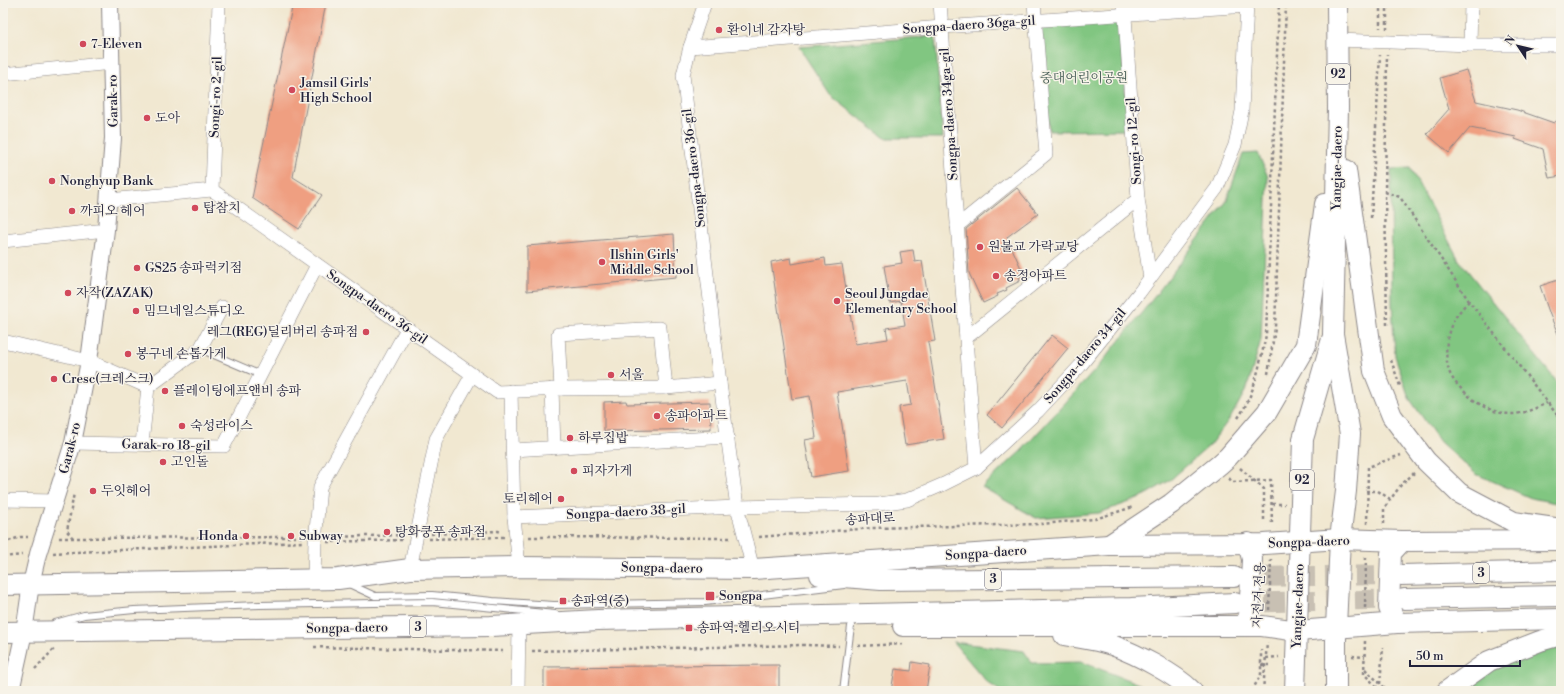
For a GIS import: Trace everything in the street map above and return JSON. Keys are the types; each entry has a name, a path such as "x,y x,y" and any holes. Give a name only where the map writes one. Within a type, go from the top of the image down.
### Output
{"main road":[{"name":"Yangjae-daero","path":"1336,691 1336,627 1340,539 1346,491 1350,434 1333,334 1338,108 1337,3"},
{"path":"1338,108 1374,371 1392,416 1426,461 1459,493 1514,522 1561,530"},
{"path":"1109,545 1171,504 1228,457 1266,412 1306,345 1338,108"},
{"name":"Yangjae-daero","path":"1295,691 1303,439 1333,334"},
{"name":"Songpa-daero","path":"3,585 338,579 410,569 519,567 753,569 1109,545 1272,543 1340,539 1402,541 1561,540"},
{"path":"1397,623 1389,608 1391,553 1402,541"},
{"path":"1244,626 1249,616 1252,566 1248,543"},
{"name":"3","path":"753,569 881,580 1234,577"},
{"name":"3","path":"1401,575 1561,571"},
{"name":"3","path":"1404,599 1561,596"},
{"name":"3","path":"811,615 1131,608 1235,603"},
{"path":"811,615 851,626 1244,626 1268,627 1298,632 1336,627 1397,623 1561,619"},
{"name":"Songpa-daero","path":"3,632 491,626 598,620 811,615"},
{"path":"1025,627 1112,645 1150,662 1186,685 1192,691"},
{"path":"1447,691 1489,661 1540,641 1561,635"}],"street":[{"name":"Garak-ro","path":"11,691 24,632 31,584 38,554 56,502 73,443 89,361 106,230 114,138 110,3"},
{"name":"Songi-ro 2-gil","path":"212,190 219,3"},
{"name":"Songpa-daero 36-gil","path":"705,3 690,47 683,75 720,383 737,507 753,569"},
{"name":"Songpa-daero 34ga-gil","path":"940,3 976,468"},
{"path":"957,226 1046,154 1034,3"},
{"path":"1470,45 1471,3"},
{"name":"Songpa-daero 36ga-gil","path":"690,47 1035,20 1124,9 1247,4"},
{"name":"Songpa-daero 34-gil","path":"737,507 879,504 907,500 976,468 1038,411 1080,366 1150,278 1217,188 1235,145 1242,111 1247,4"},
{"name":"Songi-ro 12-gil","path":"1124,9 1138,199 1150,278"},
{"path":"1338,40 1384,43 1470,45 1561,45"},
{"path":"3,74 112,63"},
{"path":"109,200 212,190"},
{"name":"Songpa-daero 36-gil","path":"212,190 497,392 556,389 666,388 720,383"},
{"path":"966,338 1138,199"},
{"path":"3,241 106,230"},
{"name":"Garak-ro 18-gil","path":"73,443 224,446 318,265"},
{"path":"142,444 148,387 200,349 222,307"},
{"path":"554,448 558,334 660,328 666,388"},
{"path":"314,579 315,540 320,487 407,329"},
{"path":"3,341 89,361 148,387"},
{"path":"410,569 436,439 472,375"},
{"path":"510,391 514,517 519,567"},
{"path":"513,450 728,437"},
{"path":"3,500 56,502"},
{"name":"Songpa-daero 38-gil","path":"514,517 737,507"},
{"path":"518,691 519,624"}],"lane":[{"path":"200,349 261,375"},
{"path":"338,579 375,596 432,595 554,605 705,602 881,580"},
{"path":"24,632 84,615 134,610 260,605 432,602 553,613 598,620"},
{"path":"843,691 851,626"}],"path":[{"path":"1237,418 1246,407 1258,370 1266,335 1278,3"},
{"path":"1266,379 1269,371 1276,328 1286,3"},
{"path":"1380,3 1384,43 1387,326"},
{"path":"1371,226 1386,3"},
{"path":"1385,192 1400,197 1469,301 1561,420"},
{"path":"1469,301 1454,318 1448,337 1446,354 1449,372 1459,387 1476,403 1495,411 1512,414 1530,410 1547,403"},
{"path":"1390,353 1401,389"},
{"path":"1381,691 1364,674 1368,467 1406,453 1415,446"},
{"path":"1232,482 1255,481 1271,480 1271,489 1264,489 1255,481 1238,466"},
{"path":"1384,525 1384,508 1401,485 1414,472"},
{"path":"1264,489 1264,523"},
{"name":"자전거 전용","path":"1263,691 1272,543 1271,489"},
{"path":"1367,491 1378,491 1390,499"},
{"name":"송파대로","path":"416,537 744,538 872,528 1041,524 1095,519 1135,506"},
{"path":"3,557 315,540 416,537 498,530 516,537"},
{"path":"3,543 20,537 315,540"},
{"path":"308,647 519,651 642,647 804,645 849,646 908,644"},
{"path":"1380,684 1383,647"},
{"path":"1252,691 1261,674 1261,650"},
{"path":"1336,654 1365,657"},
{"path":"1266,658 1297,656"},
{"path":"1261,665 1273,665"},
{"path":"1365,668 1388,691"}],"green space":[{"name":"중대어린이공원","path":"1120,19 1128,130 1049,131 1040,25"},
{"path":"935,36 943,138 885,138 830,95 799,47"},
{"path":"1258,153 1268,177 1261,340 1247,388 1231,417 1209,446 1169,481 1138,499 1099,513 1036,518 982,487 1021,451 1098,367 1155,296 1226,202 1243,154"},
{"path":"1410,168 1459,260 1561,387 1561,504 1531,498 1476,474 1440,442 1409,398 1395,356 1392,304 1391,169"},
{"path":"953,642 1024,651 1032,663 1082,662 1149,688 1153,691 1000,691 986,681"},
{"path":"1561,644 1561,691 1460,691 1490,668"}],"building":[{"name":"Jamsil Girls' High School","path":"293,3 326,3 293,177 322,195 299,229 252,198"},
{"path":"1466,70 1476,101 1517,110 1554,123 1561,117 1561,176 1549,178 1543,149 1515,139 1516,137 1470,128 1449,153 1427,134 1449,109 1440,78"},
{"path":"1017,188 1038,214 1007,237 1024,275 1019,277 1020,281 1006,288 1007,290 997,294 998,296 983,303 969,273 966,229"},
{"name":"Ilshin Girls' Middle School","path":"674,234 676,277 527,291 527,246"},
{"path":"913,250 915,262 922,261 935,341 928,342 944,439 905,445 899,407 911,405 907,381 837,392 849,471 811,477 805,440 816,438 810,396 792,399 771,262 791,258 792,264 825,258 826,266 842,264 855,344 888,339 886,328 905,325 901,301 890,303 884,266 902,263 900,252"},
{"path":"1561,279 1561,341 1540,286"},
{"path":"1052,335 1068,348 1002,428 987,415"},
{"name":"송파아파트","path":"626,401 627,404 710,402 711,429 604,431 604,402"},
{"path":"912,662 930,665 926,691 891,691 895,669 911,671"},
{"path":"779,665 779,691 544,691 544,667"}],"tunnel":[{"path":"1235,577 1401,575"},
{"path":"1235,603 1404,599"}],"place":[{"name":"환이네 감자탕","path":"719,30"},
{"name":"7-Eleven","path":"83,44"},
{"name":"Jamsil Girls' High School","path":"292,90"},
{"name":"도아","path":"147,118"},
{"name":"Nonghyup Bank","path":"52,181"},
{"name":"탑참치","path":"195,208"},
{"name":"까피오 헤어","path":"72,211"},
{"name":"원불교 가락교당","path":"980,247"},
{"name":"Ilshin Girls' Middle School","path":"602,262"},
{"name":"GS25 송파럭키점","path":"137,268"},
{"name":"송정아파트","path":"996,276"},
{"name":"자작(ZAZAK)","path":"68,293"},
{"name":"Seoul Jungdae Elementary School","path":"837,301"},
{"name":"밈므네일스튜디오","path":"136,311"},
{"name":"레그(REG)딜리버리 송파점","path":"366,332"},
{"name":"봉구네 손톱가게","path":"128,354"},
{"name":"서울","path":"611,375"},
{"name":"Cresc(크레스크)","path":"54,379"},
{"name":"플레이팅에프앤비 송파","path":"165,391"},
{"name":"송파아파트","path":"657,416"},
{"name":"숙성라이스","path":"182,426"},
{"name":"하루집밥","path":"570,438"},
{"name":"고인돌","path":"163,462"},
{"name":"피자가게","path":"574,471"},
{"name":"두잇헤어","path":"93,491"},
{"name":"토리헤어","path":"561,499"},
{"name":"탕화쿵푸 송파점","path":"387,532"},
{"name":"Honda","path":"246,536"},
{"name":"Subway","path":"291,536"},
{"name":"Songpa","path":"710,596"},
{"name":"송파역(중)","path":"563,601"},
{"name":"송파역.헬리오시티","path":"689,628"}]}
